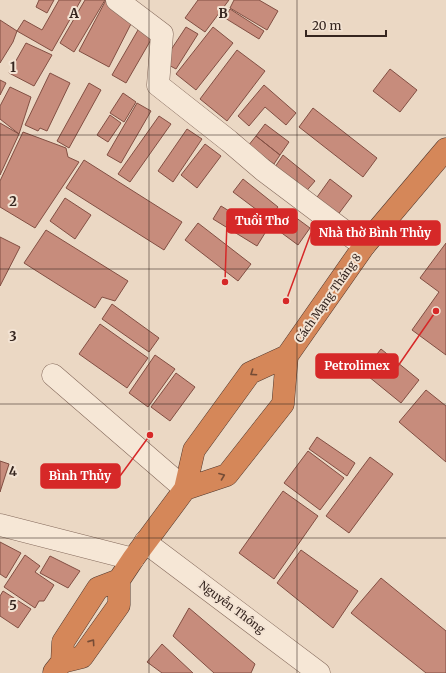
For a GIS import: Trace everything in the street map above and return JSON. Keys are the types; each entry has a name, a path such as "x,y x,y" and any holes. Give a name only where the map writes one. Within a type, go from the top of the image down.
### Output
{"highway":[{"name":"Cách Mạng Tháng 8","path":"287,356 364,246 446,149"},
{"path":"57,667 82,657 119,605 119,580 139,550 185,489 194,450 250,373 287,356 283,404 227,475 185,489"}],"street":[{"path":"117,0 162,34 158,85 263,170 364,246"},
{"path":"53,374 185,489"},
{"path":"0,525 139,550"},
{"name":"Nguyễn Thông","path":"139,550 319,673"}],"building":[{"path":"39,0 54,0 47,13 36,7"},
{"path":"59,0 81,0 52,51 17,31 24,20 42,30"},
{"path":"85,0 105,0 74,52 60,43"},
{"path":"106,0 135,16 109,67 79,51"},
{"path":"198,0 229,0 205,32 185,18"},
{"path":"234,0 259,0 278,11 267,30 230,8"},
{"path":"230,9 264,31 259,39 225,18"},
{"path":"0,20 17,31 13,42 0,63"},
{"path":"142,23 156,31 126,83 112,75"},
{"path":"186,27 198,34 176,69 163,62"},
{"path":"213,27 233,43 196,90 176,74"},
{"path":"26,43 52,55 34,86 9,73"},
{"path":"237,50 265,71 227,121 200,99"},
{"path":"390,69 417,90 400,112 373,91"},
{"path":"50,73 70,83 47,131 40,128 38,131 25,125"},
{"path":"0,80 6,83 0,95"},
{"path":"89,83 101,90 69,148 57,141"},
{"path":"264,85 296,113 286,125 265,107 249,126 238,116"},
{"path":"10,87 31,97 19,134 0,119 0,106"},
{"path":"123,93 136,102 124,122 110,113"},
{"path":"137,103 151,111 121,163 107,155"},
{"path":"313,108 377,158 363,177 299,127"},
{"path":"110,115 121,123 108,142 97,135"},
{"path":"159,116 171,124 130,182 118,174"},
{"path":"0,123 19,134 0,175"},
{"path":"265,124 289,142 280,155 256,136"},
{"path":"187,129 202,139 173,182 158,171"},
{"path":"23,132 66,148 68,157 79,162 35,228 0,207 0,181"},
{"path":"256,136 280,155 274,164 248,146"},
{"path":"205,144 221,156 197,188 181,175"},
{"path":"283,155 315,181 303,195 273,170"},
{"path":"84,160 182,222 164,250 66,188"},
{"path":"243,179 278,207 269,219 233,192"},
{"path":"330,179 352,196 337,216 315,200"},
{"path":"65,198 91,215 75,239 50,221"},
{"path":"221,206 265,233 257,246 213,219"},
{"path":"291,214 310,228 298,245 279,231"},
{"path":"198,223 251,264 238,281 185,240"},
{"path":"46,230 128,281 115,301 102,297 95,308 24,263"},
{"path":"0,237 20,247 0,286"},
{"path":"446,243 446,355 412,330 439,292 420,278"},
{"path":"112,304 159,338 149,352 102,319"},
{"path":"100,324 148,358 127,388 79,354"},
{"path":"381,349 419,380 401,403 363,372"},
{"path":"155,355 175,369 148,407 129,393"},
{"path":"176,373 195,387 170,421 151,407"},
{"path":"426,390 446,406 446,462 399,422"},
{"path":"317,437 355,463 347,476 309,449"},
{"path":"308,451 344,478 320,510 284,483"},
{"path":"370,457 393,474 349,533 326,516"},
{"path":"0,461 9,464 0,492"},
{"path":"283,491 318,516 274,579 239,553"},
{"path":"0,542 21,553 6,578 0,574"},
{"path":"301,550 358,591 333,628 277,583"},
{"path":"25,555 40,566 35,572 54,585 44,601 39,601 35,608 4,587"},
{"path":"50,556 80,571 68,588 40,573"},
{"path":"381,578 446,631 446,673 426,673 351,613"},
{"path":"3,591 31,609 18,628 0,616 0,596"},
{"path":"189,608 255,664 251,673 214,673 173,636"},
{"path":"162,644 193,673 162,673 147,662"}],"place":[{"name":"Tuổi Thơ","path":"225,282"},
{"name":"Nhà thờ Bình Thủy","path":"286,301"},
{"name":"Petrolimex","path":"436,311"},
{"name":"Bình Thủy","path":"150,435"}]}
